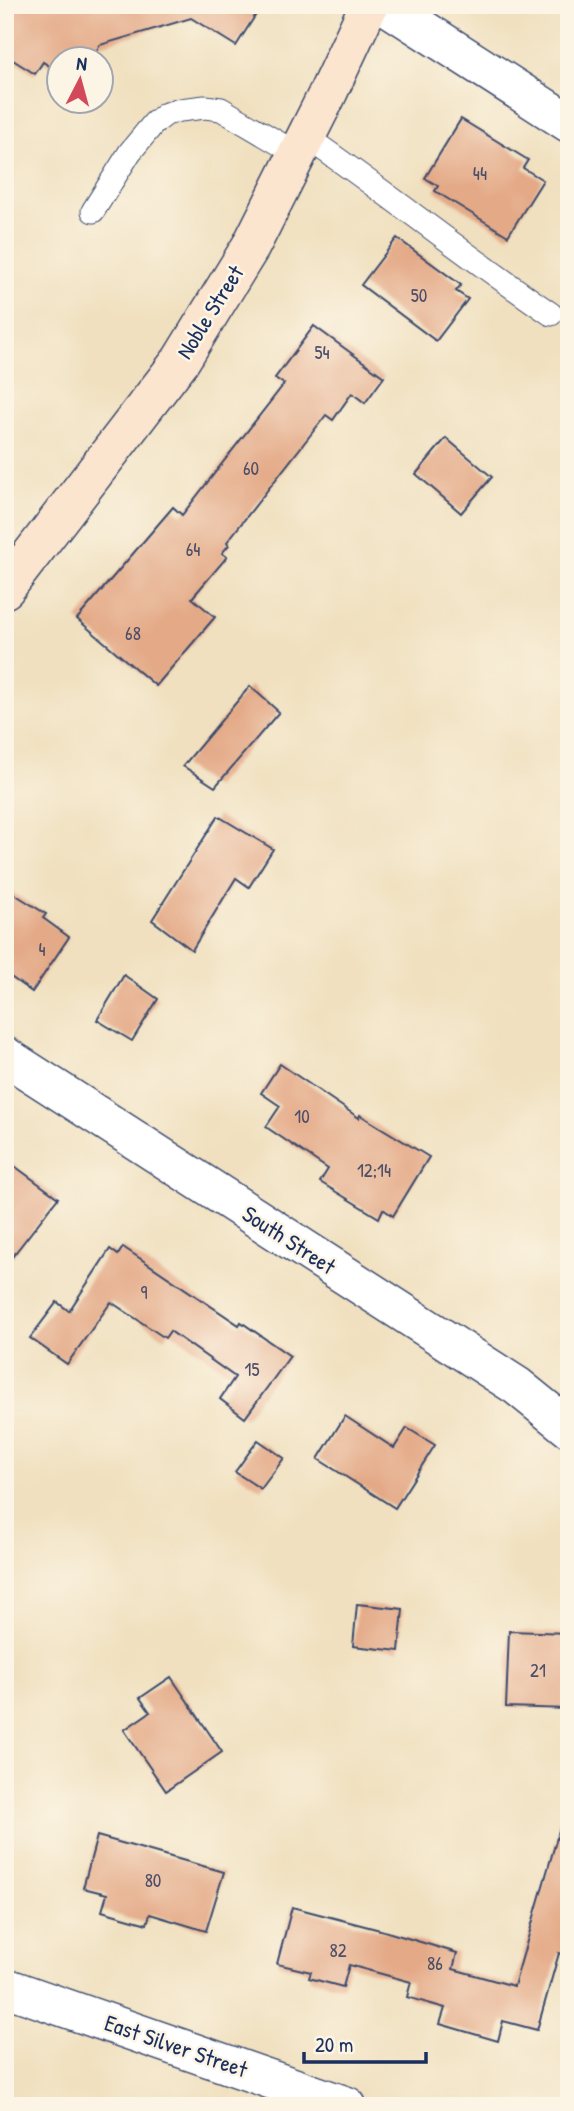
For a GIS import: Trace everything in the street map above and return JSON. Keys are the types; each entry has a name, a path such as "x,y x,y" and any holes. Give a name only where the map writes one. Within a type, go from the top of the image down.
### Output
{"main road":[{"name":"Noble Street","path":"5,589 181,360 251,246 369,5"}],"street":[{"path":"385,5 569,123"},
{"name":"South Street","path":"5,1056 517,1386 569,1428"},
{"name":"East Silver Street","path":"5,1987 347,2106"}],"lane":[{"path":"93,211 130,152 153,122 166,114 205,107 221,109 357,172 482,267 551,314"}],"building":[{"path":"5,5 262,5 236,46 191,18 99,46 46,46 46,64 43,62 35,74 5,55"},
{"path":"461,119 528,160 523,168 543,180 508,236 435,191 438,186 425,178"},
{"path":"397,238 461,285 456,291 468,299 436,341 361,285"},
{"path":"314,326 384,377 365,403 352,393 333,420 326,415 227,542 229,545 222,553 227,557 192,598 215,617 156,686 77,619 173,507 182,515 284,384 275,378"},
{"path":"446,438 492,477 461,513 416,474"},
{"path":"250,686 279,712 215,787 183,766"},
{"path":"218,816 273,849 249,887 236,878 192,950 152,920"},
{"path":"5,888 46,914 43,918 69,937 32,992 5,973"},
{"path":"124,975 158,999 132,1041 97,1020"},
{"path":"280,1064 359,1118 360,1115 429,1157 393,1216 383,1209 379,1218 320,1182 328,1169 266,1127 280,1106 261,1093"},
{"path":"5,1159 58,1198 5,1266"},
{"path":"123,1247 290,1356 245,1418 220,1399 235,1377 170,1331 165,1338 111,1302 67,1364 30,1338 57,1302 69,1311 110,1249 118,1255"},
{"path":"345,1416 394,1448 407,1428 435,1445 395,1508 318,1459"},
{"path":"258,1440 284,1458 261,1489 235,1472"},
{"path":"357,1604 403,1609 399,1651 353,1646"},
{"path":"509,1631 569,1633 569,1709 506,1707"},
{"path":"171,1677 222,1752 166,1791 124,1730 150,1712 140,1698"},
{"path":"560,1827 569,1828 569,1956 559,1953 537,2030 503,2021 498,2041 440,2024 445,2008 407,1997 411,1982 349,1965 343,1987 309,1978 311,1972 277,1964 292,1907 457,1953 453,1969 514,1986"},
{"path":"97,1836 224,1872 206,1931 150,1914 147,1924 102,1911 107,1894 83,1888"}]}
